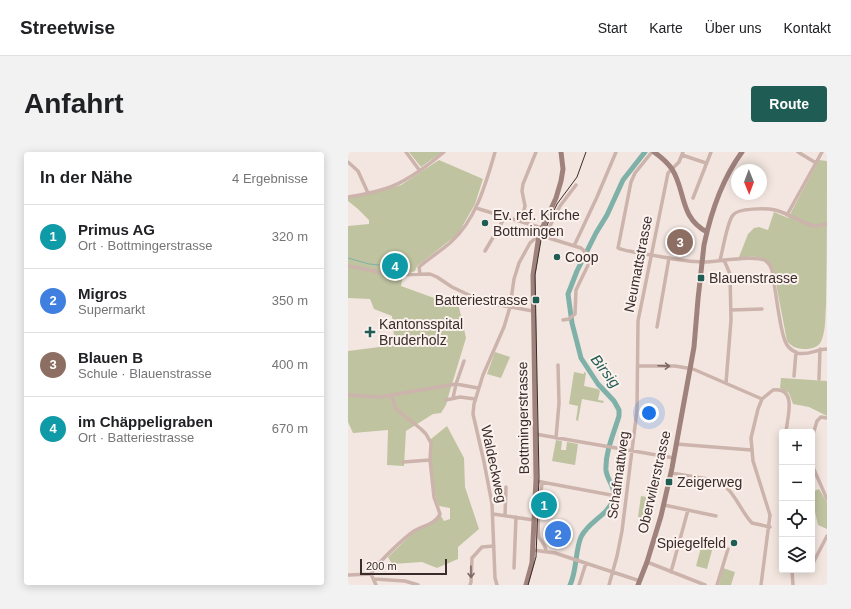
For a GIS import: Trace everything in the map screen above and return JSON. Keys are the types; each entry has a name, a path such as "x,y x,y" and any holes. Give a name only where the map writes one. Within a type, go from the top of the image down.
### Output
{"main road":[{"name":"Bottmingerstrasse","path":"526,585 532,566 534,520 539,481 536,434 533,275 539,235 556,198 561,181 563,169 561,152"},
{"path":"653,152 665,160 673,170 690,218 707,232"},
{"name":"Oberwilerstrasse","path":"639,583 647,562 664,505 674,458 693,359 702,262 707,232 721,188 730,170 742,152"}],"street":[{"path":"406,152 420,171"},
{"path":"348,196 368,193 400,183 420,171 444,152"},
{"path":"420,274 419,267 452,242 464,228 476,208 495,152"},
{"path":"520,221 525,206 522,191 523,184 536,152"},
{"path":"574,246 595,202 616,152"},
{"path":"653,152 635,173 631,182 618,245 620,249 669,258 702,262 759,258 768,262 772,272 785,342 796,352 808,353 820,348 827,349"},
{"path":"693,198 711,152"},
{"path":"798,152 816,163"},
{"path":"787,215 822,152"},
{"path":"683,154 706,163"},
{"name":"Neumattstrasse","path":"638,366 638,322 668,173 680,162 683,154"},
{"path":"348,162 358,171 368,193"},
{"path":"548,238 549,228 560,206 576,185"},
{"path":"476,208 542,228"},
{"path":"726,383 731,325 730,274 722,260 729,222 732,216 736,212 772,209 816,226 827,224"},
{"path":"485,251 505,217"},
{"path":"539,235 574,246 589,254 590,261 576,290 575,314 569,319 563,320"},
{"name":"Waldeckweg","path":"497,585 495,578 493,514 484,462 473,414 478,388 504,326 510,307 519,263 530,243 539,235"},
{"path":"658,327 669,258"},
{"path":"348,266 395,274 430,274 471,296 494,304 533,311"},
{"path":"731,310 762,309"},
{"path":"819,379 820,348"},
{"path":"794,376 796,352"},
{"path":"453,398 464,361"},
{"path":"556,438 559,404 558,365"},
{"path":"638,366 675,366 691,369 762,399"},
{"name":"Schafmattweg","path":"609,584 622,531 638,403 638,366"},
{"path":"348,395 372,397 392,395 456,384 478,388"},
{"path":"761,585 770,527 770,516 753,461 751,450 752,432 762,399 776,389 783,391 790,401 786,429"},
{"path":"348,575 371,574 396,547 414,531 439,517 439,510 434,497 430,460 431,443 426,434 396,409 392,395"},
{"path":"446,400 460,397 475,399"},
{"path":"815,429 817,421 822,417 827,418"},
{"path":"536,434 674,458"},
{"path":"676,444 751,450"},
{"path":"403,462 430,460"},
{"path":"815,472 827,499"},
{"path":"671,473 720,482 728,488 752,523 770,527"},
{"path":"539,481 611,495"},
{"name":"Bottmingerstrasse","path":"539,481 539,538 545,545 546,551"},
{"path":"505,516 506,487"},
{"path":"664,505 716,516"},
{"path":"671,572 688,510"},
{"path":"493,514 534,520"},
{"path":"514,568 516,517"},
{"path":"815,559 827,536"},
{"path":"470,585 472,558 482,547 494,546"},
{"path":"717,585 728,549"},
{"path":"533,550 546,551 572,558 639,583"},
{"path":"647,562 705,585"},
{"path":"579,585 586,563"},
{"path":"792,573 793,585"},
{"path":"371,574 376,585"},
{"path":"374,579 405,582 418,585"}],"green space":[{"path":"409,152 442,152 421,167"},
{"path":"439,160 483,179 475,204 458,234 417,266 415,271 403,276 401,286 459,307 466,338 446,405 441,413 433,414 406,431 404,466 387,465 388,430 353,433 348,422 348,351 395,345 392,316 374,309 370,299 348,298 348,226 369,224 369,220 348,201 348,198 401,185"},
{"path":"819,160 827,161 827,270 825,327 821,342 818,346 802,349 793,346 787,341 773,268 766,260 762,258 739,257 748,234 754,228 759,227 768,230 774,212 788,218"},
{"path":"495,352 510,357 501,378 487,374"},
{"path":"574,372 586,373 584,386 598,389 600,391 598,400 604,401 603,403 582,399 578,421 576,420 578,406 569,404"},
{"path":"781,378 827,381 827,416 809,407 793,404 789,393 780,388"},
{"path":"447,426 464,458 465,487 479,529 458,547 458,559 437,568 422,562 392,564 388,557 415,531 441,516 444,521 450,519 450,508 439,506 436,498 432,481 431,465 431,439"},
{"path":"556,440 562,441 561,450 566,450 567,442 578,444 575,465 552,461"},
{"path":"819,489 827,502 827,529 818,525 815,512 815,491"},
{"path":"641,496 652,498 646,519 638,517"},
{"path":"703,540 714,543 707,569 696,566"},
{"path":"723,568 735,572 731,585 719,585"}],"waterway":[{"name":"Birsig","path":"570,585 574,574 581,537 588,527 607,510 613,500 614,492 607,474 606,463 608,449 619,416 619,410 614,401 598,384 581,358 572,323 568,294 577,271 607,215 623,180 645,152"},
{"path":"348,258 369,264 379,265"}],"tram line":[{"path":"528,585 536,557 539,477 535,275 541,240 548,223 557,204 577,177 586,152"}],"place":[{"name":"Ev. ref. Kirche Bottmingen","path":"485,223"},
{"name":"Blauen B","path":"680,242"},
{"name":"Coop","path":"557,257"},
{"name":"im Chäppeligraben","path":"395,266"},
{"name":"Blauenstrasse","path":"701,278"},
{"name":"Batteriestrasse","path":"536,300"},
{"name":"Kantonsspital Bruderholz","path":"370,332"},
{"name":"Zeigerweg","path":"669,482"},
{"name":"Primus AG","path":"544,505"},
{"name":"Migros","path":"558,534"},
{"name":"Spiegelfeld","path":"734,543"}]}
